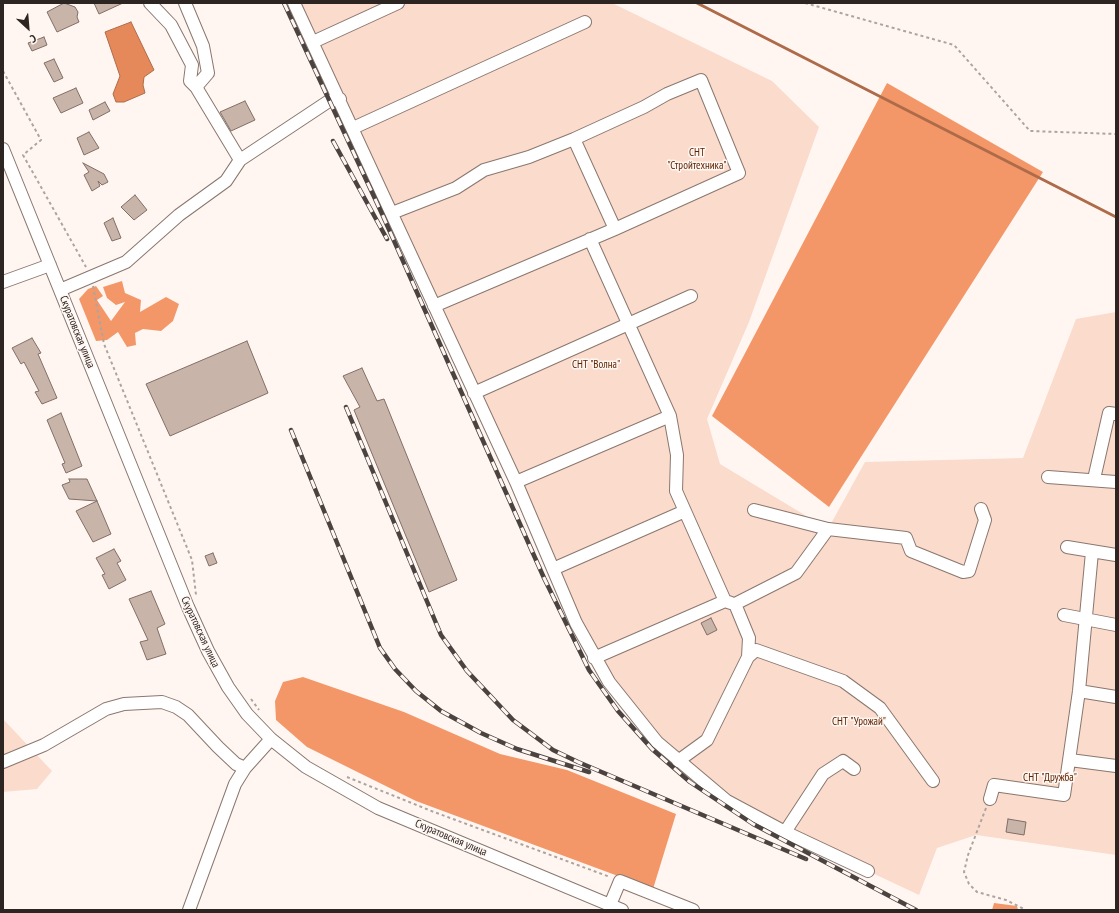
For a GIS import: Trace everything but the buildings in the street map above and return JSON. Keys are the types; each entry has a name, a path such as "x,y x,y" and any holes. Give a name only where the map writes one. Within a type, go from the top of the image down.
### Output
{"street":[{"path":"150,3 171,26 192,65 190,81 196,87 240,160"},
{"path":"185,3 203,46 208,73 196,87"},
{"path":"294,3 340,99 516,482 576,623 594,658 609,682 658,742 678,761 727,801 785,832 868,871"},
{"path":"313,42 398,3"},
{"path":"353,128 585,22"},
{"path":"392,213 456,188 484,170 529,158 574,139 644,107 667,94 701,80 739,173 590,240 434,306"},
{"path":"60,290 126,262 179,215 226,181 240,160 329,101 340,99"},
{"path":"574,139 615,229"},
{"name":"Скуратовская улица","path":"3,149 188,607 208,651 228,687 247,714 271,739 306,767 378,808 622,910"},
{"path":"590,240 670,416 677,455 676,491 749,638 748,657"},
{"path":"3,282 50,265"},
{"path":"474,393 691,296"},
{"path":"1094,479 1109,414 1116,414"},
{"path":"516,482 670,416"},
{"path":"1048,476 1116,482"},
{"path":"754,510 828,529 906,538 911,551 963,572 969,571 985,520 981,509"},
{"path":"553,568 685,511"},
{"path":"594,658 796,573 828,529"},
{"path":"1067,548 1116,555"},
{"path":"990,800 994,785 1064,795 1079,691 1092,552"},
{"path":"1064,615 1116,625"},
{"path":"678,761 707,740 748,657 756,650 843,681 880,708 933,781"},
{"path":"1079,691 1116,697"},
{"path":"3,762 44,745 106,709 124,704 162,702 176,707 188,715 236,764 245,768"},
{"path":"189,910 235,784 245,768 271,739"},
{"path":"1070,760 1116,766"},
{"path":"785,832 823,774 843,761 854,769"},
{"path":"610,905 620,881 693,910"}],"path":[{"path":"805,3 954,45 1030,131 1116,134"},
{"path":"3,71 41,140 23,155 91,276 104,344 192,560 196,599"},
{"path":"246,693 263,715"},
{"path":"344,776 434,812 620,881"},
{"path":"990,800 968,855 964,872 969,884 977,892 1006,900 1026,910"}],"green space":[{"path":"294,3 612,3 772,81 819,127 749,322 707,419 720,464 828,529 865,462 1023,458 1076,319 1116,312 1116,855 976,835 937,848 919,895 785,832 727,801 678,761 609,682"},
{"path":"3,719 52,771 37,789 3,792"}],"shaded area":[{"path":"131,22 154,70 144,77 143,85 145,93 124,102 116,102 113,94 120,76 105,32"},
{"path":"887,83 1043,172 829,507 712,416"},
{"path":"122,281 125,293 141,300 140,312 166,297 179,304 173,321 161,331 143,329 135,333 136,345 127,347 118,332 107,340 96,341 79,299 88,289 96,286 103,296 97,300 111,321 125,302 116,305 107,298 103,287"},
{"path":"303,677 404,712 500,754 567,770 676,814 653,889 416,801 307,747 276,720 275,701 283,682"},
{"path":"994,903 1017,906 1018,910 992,910"}],"waterway":[{"path":"697,3 1116,217"}],"railway":[{"path":"284,3 383,216 544,578 589,670 618,711 652,749 690,782 753,824 916,910"},
{"path":"333,141 387,239"},
{"path":"346,407 441,635 467,671 513,720 553,750 578,762 806,859"},
{"path":"291,430 380,648 395,669 416,691 441,711 481,733 517,749 589,772"}],"park label":[{"name":"СНТ \"Стройтехника\"","path":"697,159"},
{"name":"СНТ \"Волна\"","path":"596,365"},
{"name":"СНТ \"Урожай\"","path":"859,722"},
{"name":"СНТ \"Дружба\"","path":"1050,778"}]}
